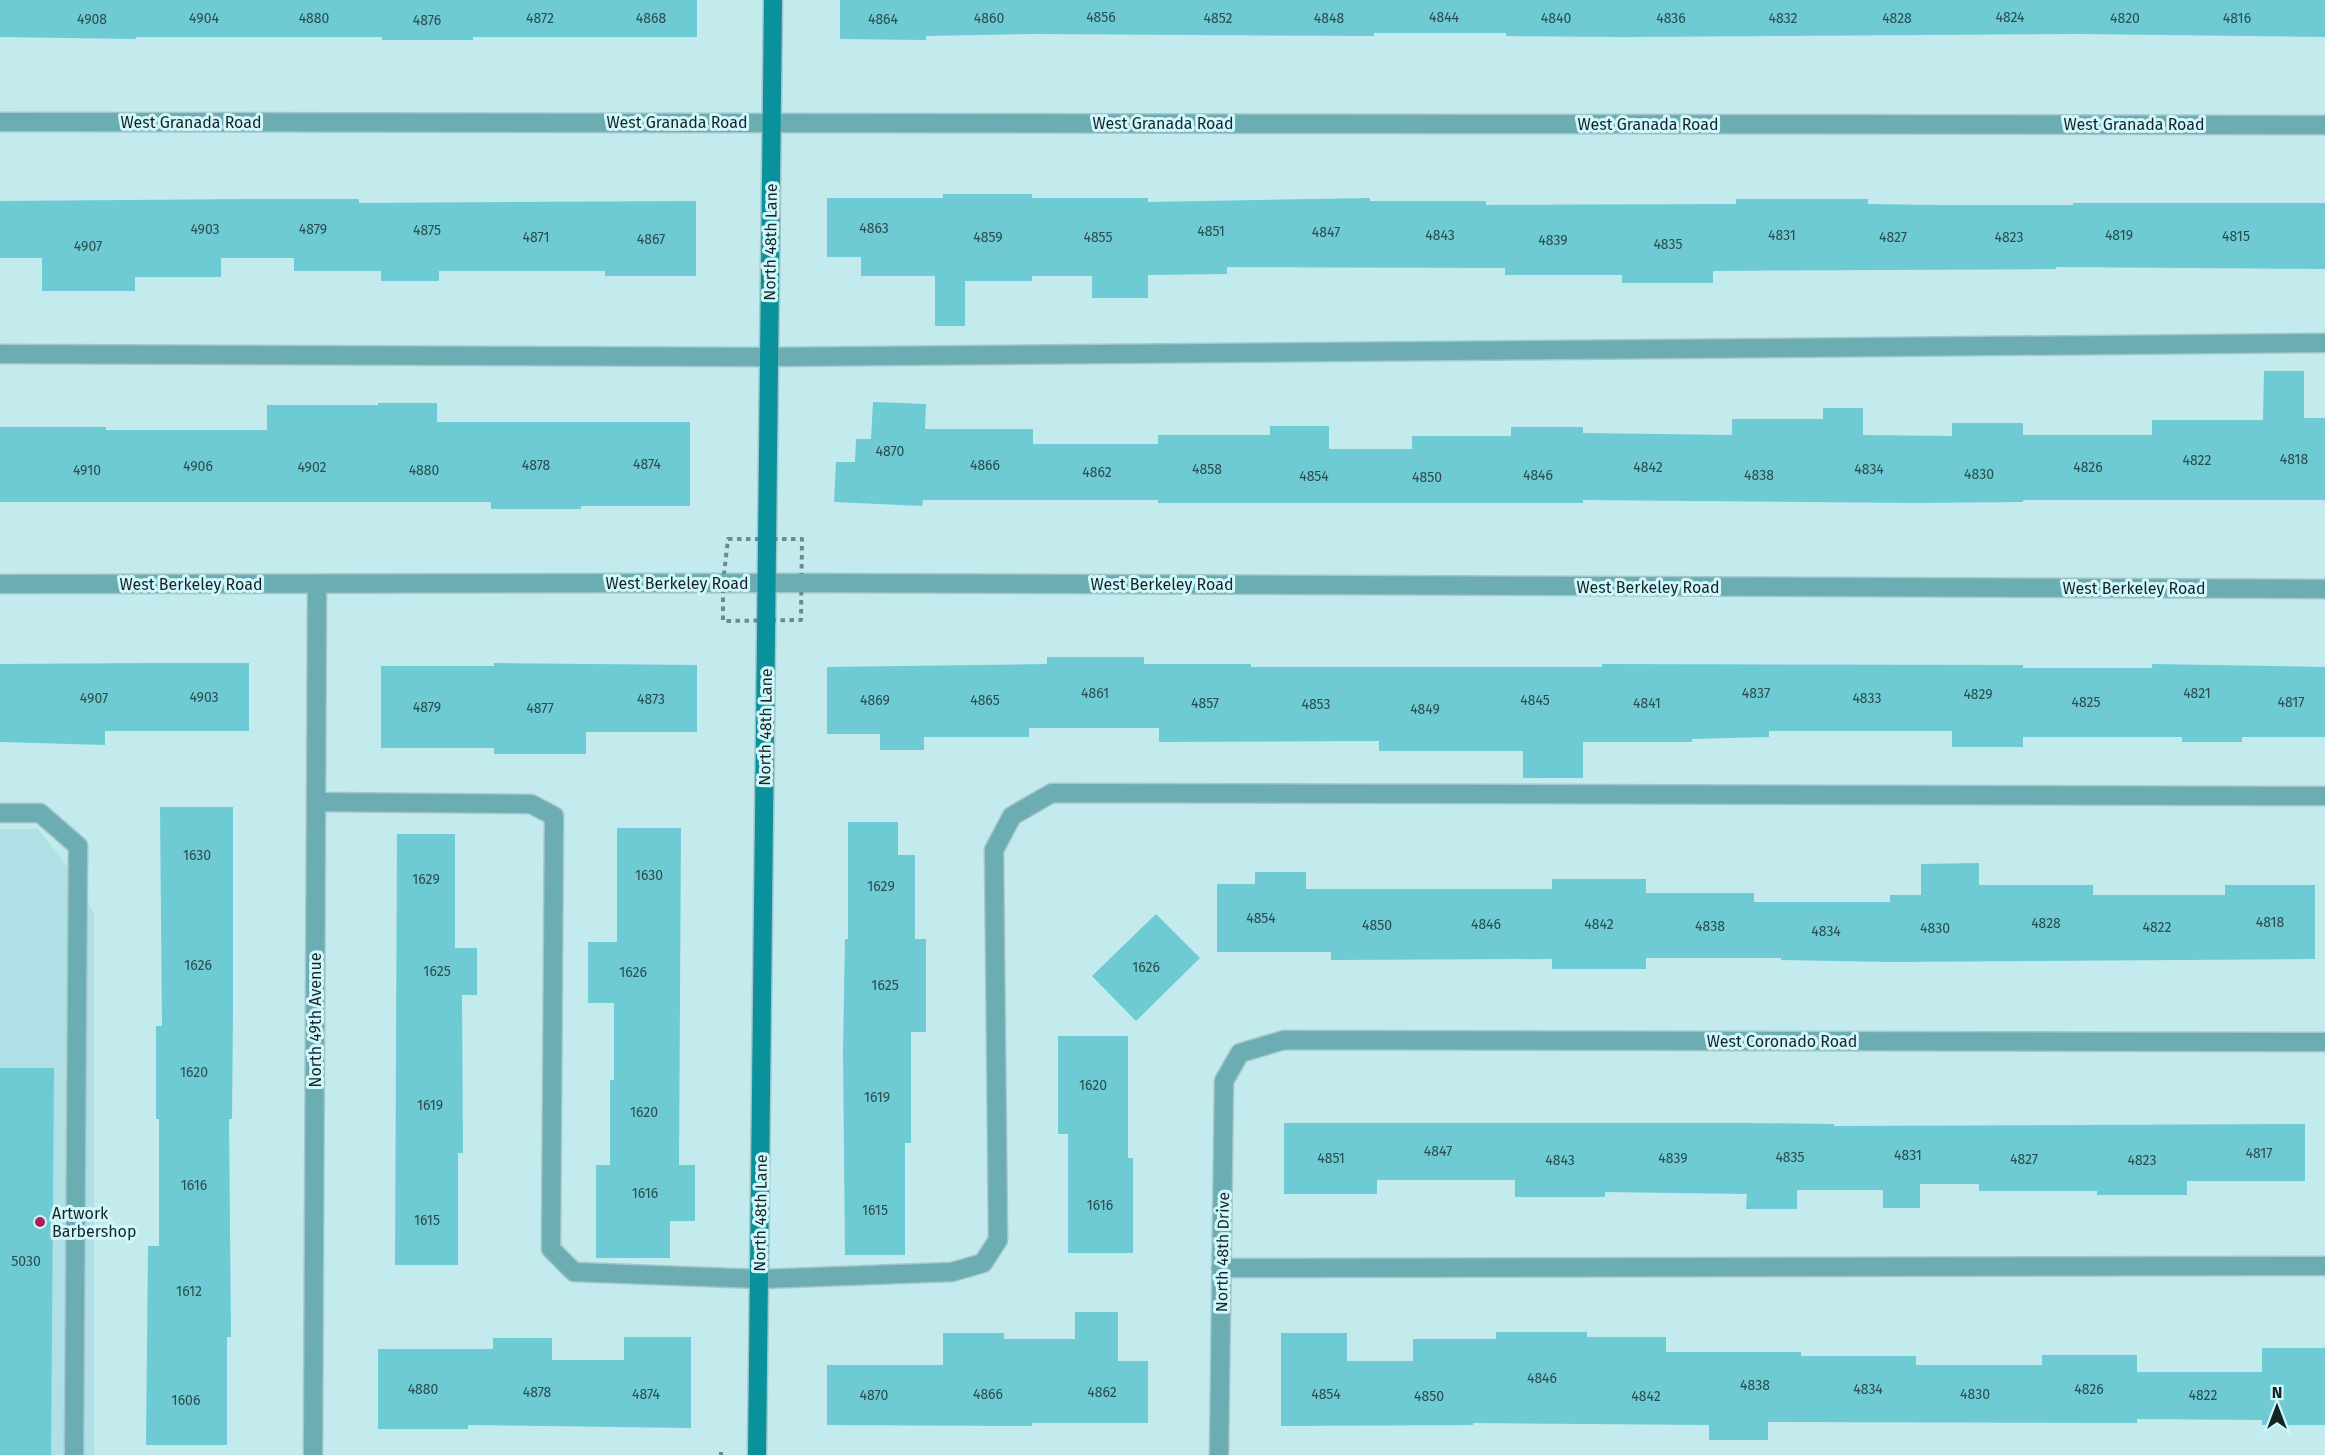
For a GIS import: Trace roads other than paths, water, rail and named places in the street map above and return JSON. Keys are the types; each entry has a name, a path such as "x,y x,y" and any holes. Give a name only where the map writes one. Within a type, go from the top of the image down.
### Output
{"street":[{"name":"North 48th Lane","path":"758,1455 773,0"},
{"name":"West Granada Road","path":"0,122 2325,125"},
{"path":"0,354 769,357 2325,343"},
{"name":"West Berkeley Road","path":"0,584 767,583 2325,589"},
{"name":"North 49th Avenue","path":"313,1455 317,585"},
{"path":"316,802 531,804 554,816 551,1249 574,1272 759,1279 952,1272 983,1263 998,1240 994,850 1012,816 1052,793 2325,796"},
{"path":"0,813 40,813 78,846 74,1455"},
{"name":"West Coronado Road","path":"1240,1053 1284,1040 2325,1042"},
{"name":"North 48th Drive","path":"1219,1455 1224,1081 1240,1053"},
{"path":"1221,1269 2325,1266"}],"place":[{"name":"Artwork Barbershop","path":"40,1222"}]}
